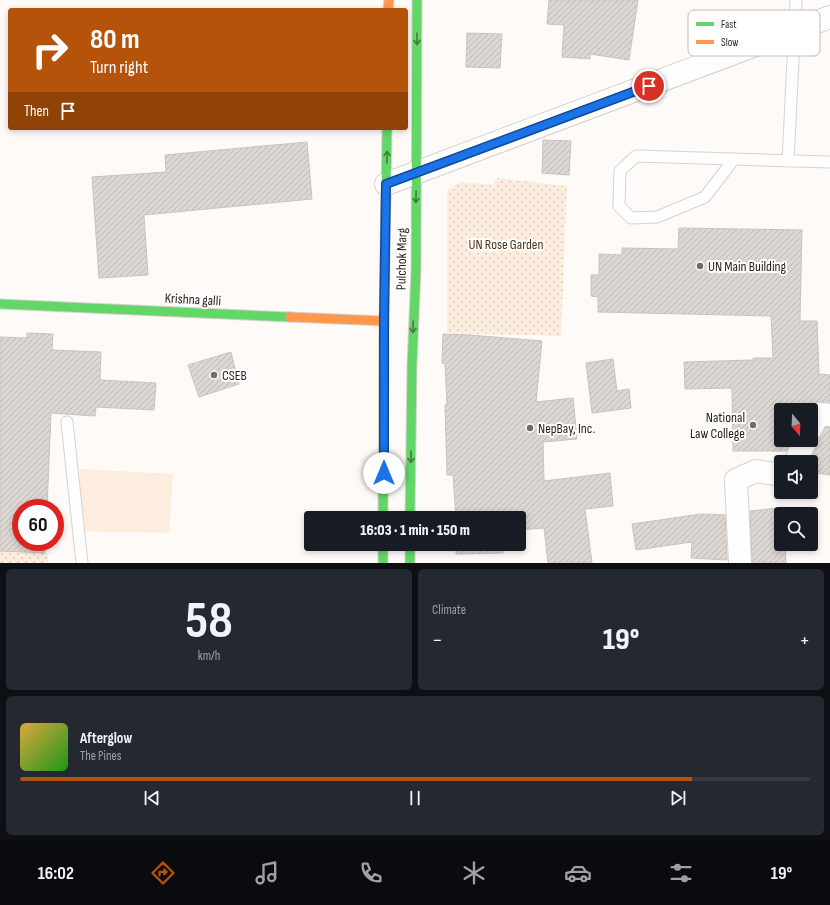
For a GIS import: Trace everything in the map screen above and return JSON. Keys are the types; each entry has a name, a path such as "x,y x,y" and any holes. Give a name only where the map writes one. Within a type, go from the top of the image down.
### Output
{"main road":[{"name":"Pulchok Marg","path":"410,511 417,173 417,0"},
{"name":"Pulchok Marg","path":"383,511 387,130"},
{"name":"Krishna galli","path":"0,304 384,321"},
{"path":"383,551 383,563"},
{"path":"410,551 410,563"}],"street":[{"path":"820,22 830,18"},
{"path":"386,184 728,56"},
{"path":"818,414 830,415"},
{"path":"740,563 736,480 756,471 774,474"}],"lane":[{"path":"795,10 796,0"},
{"path":"788,161 793,56"},
{"path":"734,159 705,197 657,217 632,218 619,206 620,171 636,156 734,159 788,161 830,162"},
{"path":"67,422 82,563"}],"green space":[{"name":"UN Rose Garden","path":"497,178 567,186 561,336 447,333 447,190 460,182 493,185"},
{"path":"80,469 173,474 169,533 78,531"},
{"path":"0,552 48,553 48,563 0,563"}],"building":[{"path":"549,0 638,0 629,60 590,54 590,59 562,57 564,25 547,24"},
{"path":"467,33 502,34 500,68 466,67"},
{"path":"543,140 571,141 569,175 542,173"},
{"path":"307,142 312,199 144,215 148,275 99,278 92,177 166,172 165,155"},
{"path":"679,228 802,230 800,321 817,321 819,374 830,375 830,402 774,403 774,447 788,447 786,451 733,451 732,388 685,389 684,362 773,358 771,316 598,312 598,297 591,296 591,275 599,275 599,254 622,255 622,248 678,249"},
{"path":"27,333 53,334 52,350 101,352 100,380 156,383 154,410 96,407 95,416 51,413 47,499 12,499 12,551 45,551 45,553 0,551 0,337 27,338"},
{"path":"443,334 542,341 536,402 573,398 577,439 543,442 544,481 610,473 613,506 585,509 592,563 548,563 544,528 526,529 526,511 456,511 453,475 447,475 445,405 447,405 445,364 442,363"},
{"name":"CSEB","path":"231,352 239,384 199,397 188,365"},
{"path":"613,359 617,391 629,389 631,408 592,413 586,363"},
{"path":"826,427 830,427 830,475 818,473 818,455 812,455 816,447 818,447 818,439"},
{"path":"774,508 774,551 785,551 786,563 752,563 750,511"},
{"path":"701,514 725,515 727,560 691,558 692,542 636,550 632,524"},
{"path":"456,551 503,551 503,553 456,554"}],"traffic: fast":[{"path":"410,511 412,365 416,270 417,0"},
{"path":"383,511 387,130"},
{"path":"0,304 290,317"},
{"path":"383,551 383,563"},
{"path":"410,551 410,563"}],"traffic: slow":[{"path":"388,8 389,0"},
{"path":"290,317 384,321"}],"place":[{"name":"UN Main Building","path":"700,266"},
{"name":"CSEB","path":"214,375"},
{"name":"National Law College","path":"753,425"},
{"name":"NepBay, Inc.","path":"530,428"}],"route":[{"path":"384,473 386,184 649,86"}]}
